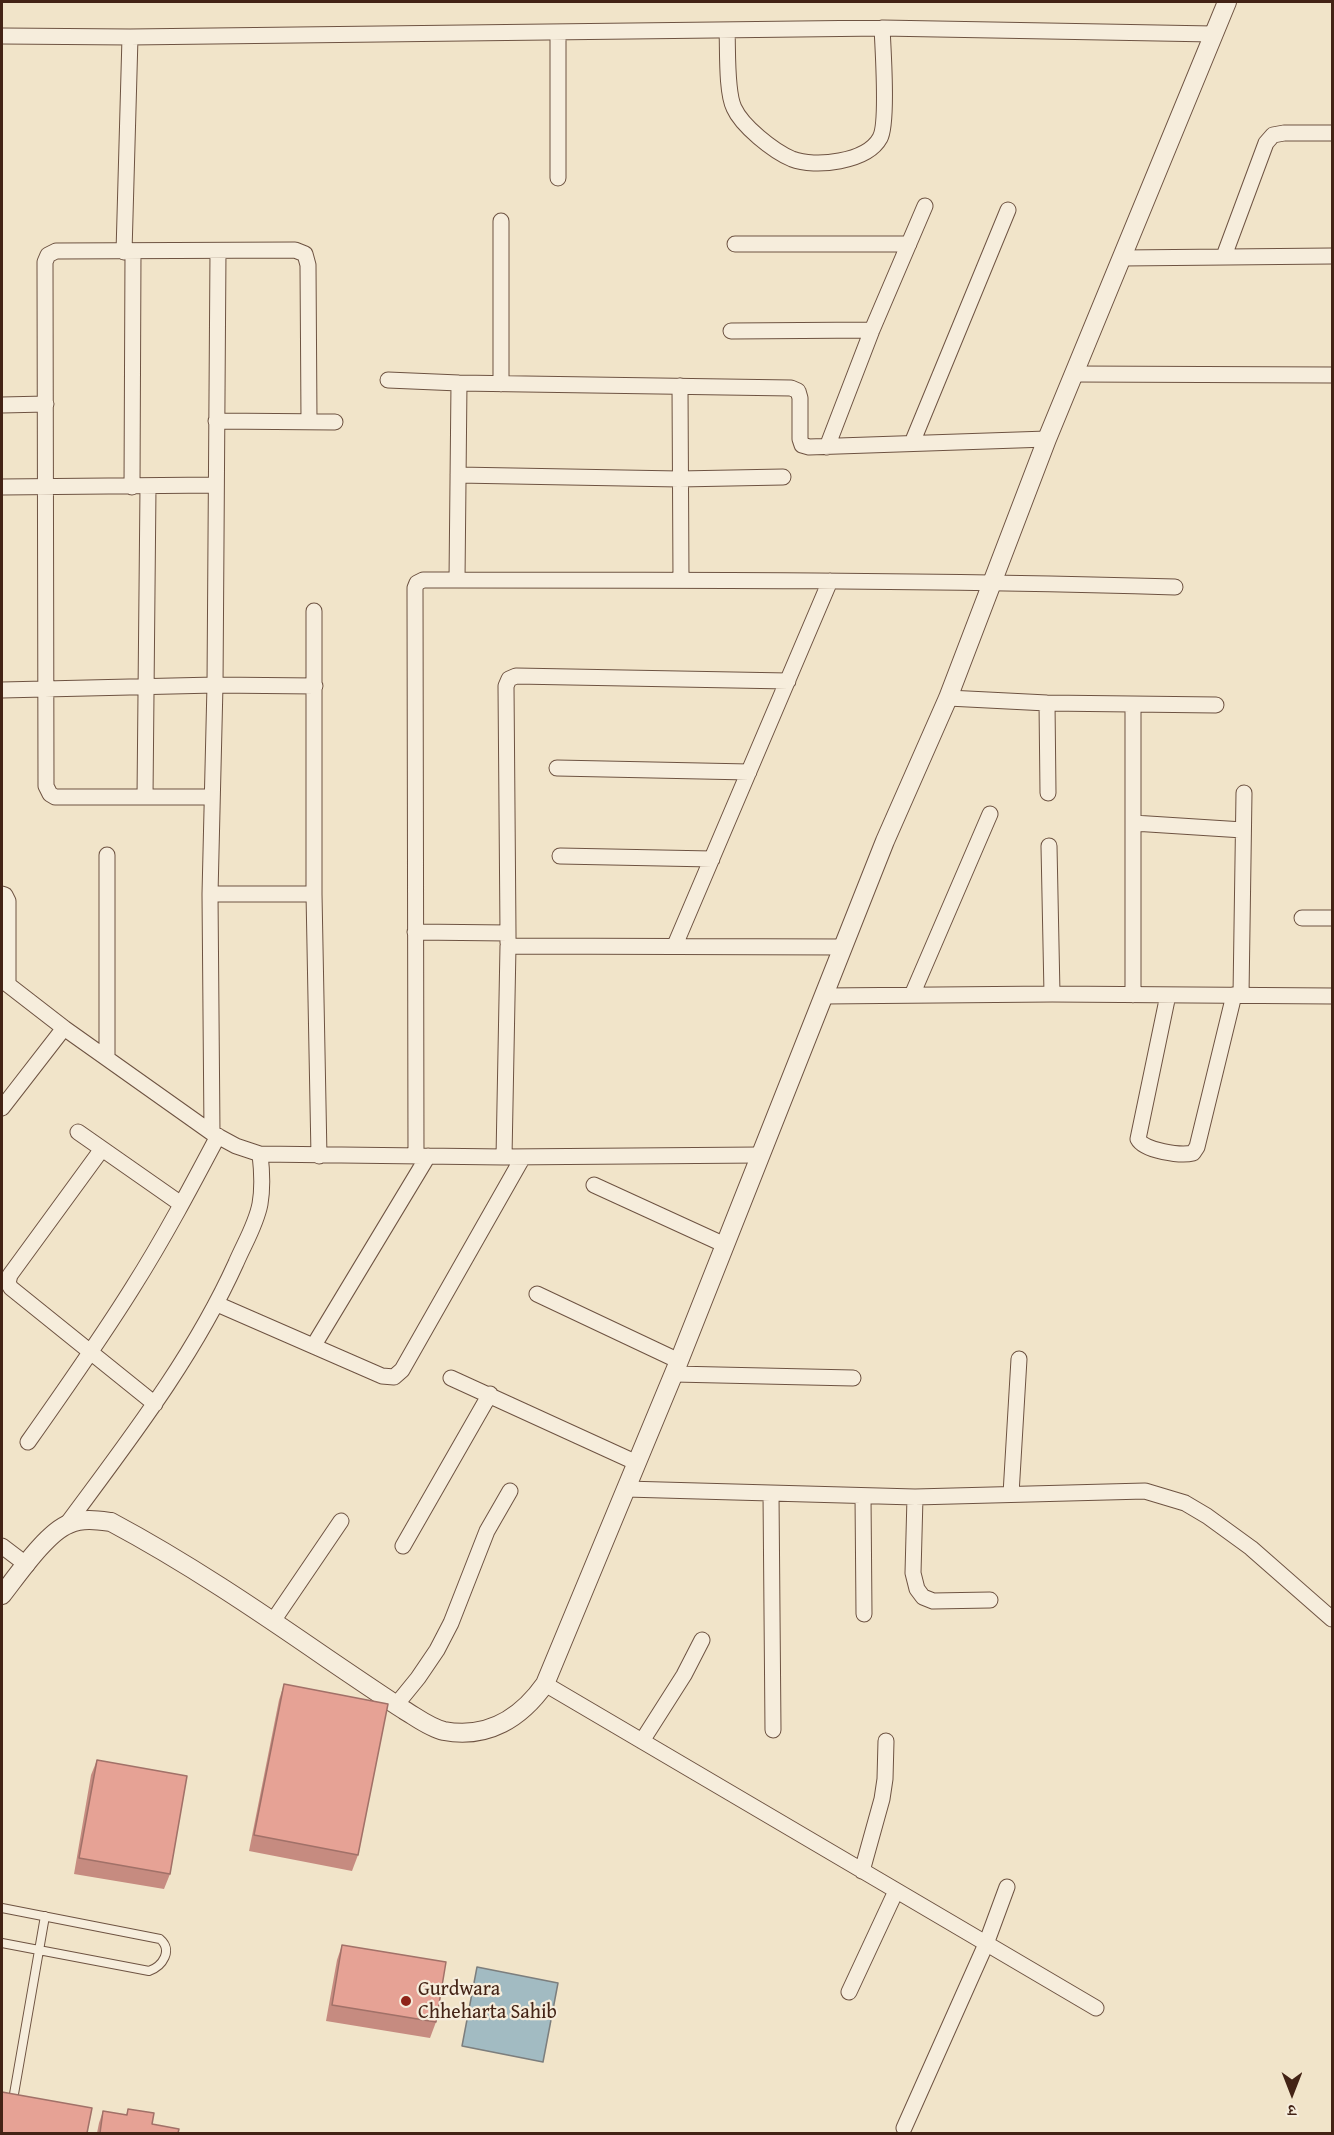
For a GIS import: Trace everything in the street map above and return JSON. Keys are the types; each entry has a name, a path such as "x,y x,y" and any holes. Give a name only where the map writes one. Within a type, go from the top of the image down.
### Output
{"street":[{"path":"67,1524 91,1519 111,1522 232,1594 396,1705 442,1730 459,1733 481,1731 501,1725 515,1717 535,1698 545,1684 626,1490 885,841 948,698 1047,439 1227,2"},
{"path":"2,36 130,37 882,28 1213,34"},
{"path":"728,30 730,90 733,106 740,117 777,151 793,159 818,163 848,159 867,152 881,138 884,108 882,28"},
{"path":"558,32 558,178"},
{"path":"130,37 129,252 132,487"},
{"path":"1224,256 1266,142 1273,135 1284,133 1332,133"},
{"path":"827,447 872,330 926,206"},
{"path":"912,443 1008,210"},
{"path":"501,221 501,384"},
{"path":"735,244 909,244"},
{"path":"212,797 55,797 50,794 46,786 45,262 48,255 56,251 295,250 305,254 308,265 309,421"},
{"path":"28,1442 91,1353 135,1285 181,1204 215,1134 210,894 215,685 218,251"},
{"path":"1122,258 1332,256"},
{"path":"731,331 872,330"},
{"path":"1074,374 1332,375"},
{"path":"388,380 791,388 798,391 800,398 800,439 802,445 809,447 1047,439"},
{"path":"457,580 459,383"},
{"path":"680,386 681,580"},
{"path":"2,405 46,404"},
{"path":"216,421 334,422"},
{"path":"458,476 679,479 783,477"},
{"path":"2,487 215,485"},
{"path":"145,797 148,487"},
{"path":"314,1345 422,1156 415,932 415,588 417,584 423,580 681,580 991,582 1175,587"},
{"path":"675,945 830,581"},
{"path":"314,611 314,894 319,1156"},
{"path":"504,1157 508,939 506,686 509,679 516,676 788,681"},
{"path":"2,690 215,685 315,686"},
{"path":"948,698 1047,703 1216,705"},
{"path":"1047,703 1048,793"},
{"path":"1133,705 1133,995"},
{"path":"557,768 749,772"},
{"path":"1168,995 1138,1139 1141,1145 1147,1147 1186,1155 1193,1153 1197,1146 1237,995 1244,793"},
{"path":"912,995 990,814"},
{"path":"1133,823 1243,830"},
{"path":"1049,846 1052,994"},
{"path":"106,1058 107,855"},
{"path":"560,856 712,859"},
{"path":"2,894 6,895 8,901 5,982 106,1058 215,1134 236,1146 260,1154 319,1156 760,1155"},
{"path":"210,894 314,894"},
{"path":"1302,918 1332,918"},
{"path":"415,932 508,939 675,945 844,947"},
{"path":"824,996 1052,994 1332,996"},
{"path":"2,1108 64,1028"},
{"path":"78,1132 181,1204"},
{"path":"102,1149 10,1275 8,1282 10,1288 155,1404"},
{"path":"2,1594 44,1543 67,1524 155,1404 217,1304 260,1205 262,1179 260,1154"},
{"path":"217,1304 382,1376 394,1377 402,1370 524,1157"},
{"path":"594,1185 725,1245"},
{"path":"537,1294 676,1367 853,1378"},
{"path":"1011,1494 1019,1359"},
{"path":"452,1378 637,1463"},
{"path":"403,1546 490,1394"},
{"path":"626,1490 915,1497 1145,1491 1185,1503 1207,1516 1251,1548 1332,1619"},
{"path":"396,1705 418,1678 451,1623 487,1531 510,1491"},
{"path":"771,1494 773,1730"},
{"path":"863,1496 864,1614"},
{"path":"915,1497 913,1573 917,1589 923,1597 933,1601 990,1600"},
{"path":"273,1621 341,1521"},
{"path":"2,1546 27,1565"},
{"path":"642,1741 668,1702 702,1640"},
{"path":"545,1684 1096,2008"},
{"path":"862,1871 882,1799 886,1741"},
{"path":"903,2128 986,1944 1007,1887"},
{"path":"849,1992 896,1891"}],"lane":[{"path":"2,1908 160,1939 165,1943 167,1950 163,1963 149,1971 2,1942"},
{"path":"14,2094 45,1916"}],"water":[{"path":"477,1967 558,1983 543,2062 462,2046"}],"building":[{"path":"284,1684 388,1704 358,1855 254,1835"},
{"path":"97,1760 187,1776 170,1874 79,1858"},
{"path":"342,1945 446,1962 436,2022 332,2005"},
{"path":"2,2092 92,2108 87,2133 2,2133"},
{"path":"128,2109 154,2113 152,2124 179,2129 178,2133 100,2133 103,2111 127,2115"}],"place":[{"name":"Gurdwara Chheharta Sahib","path":"406,2001"}]}
